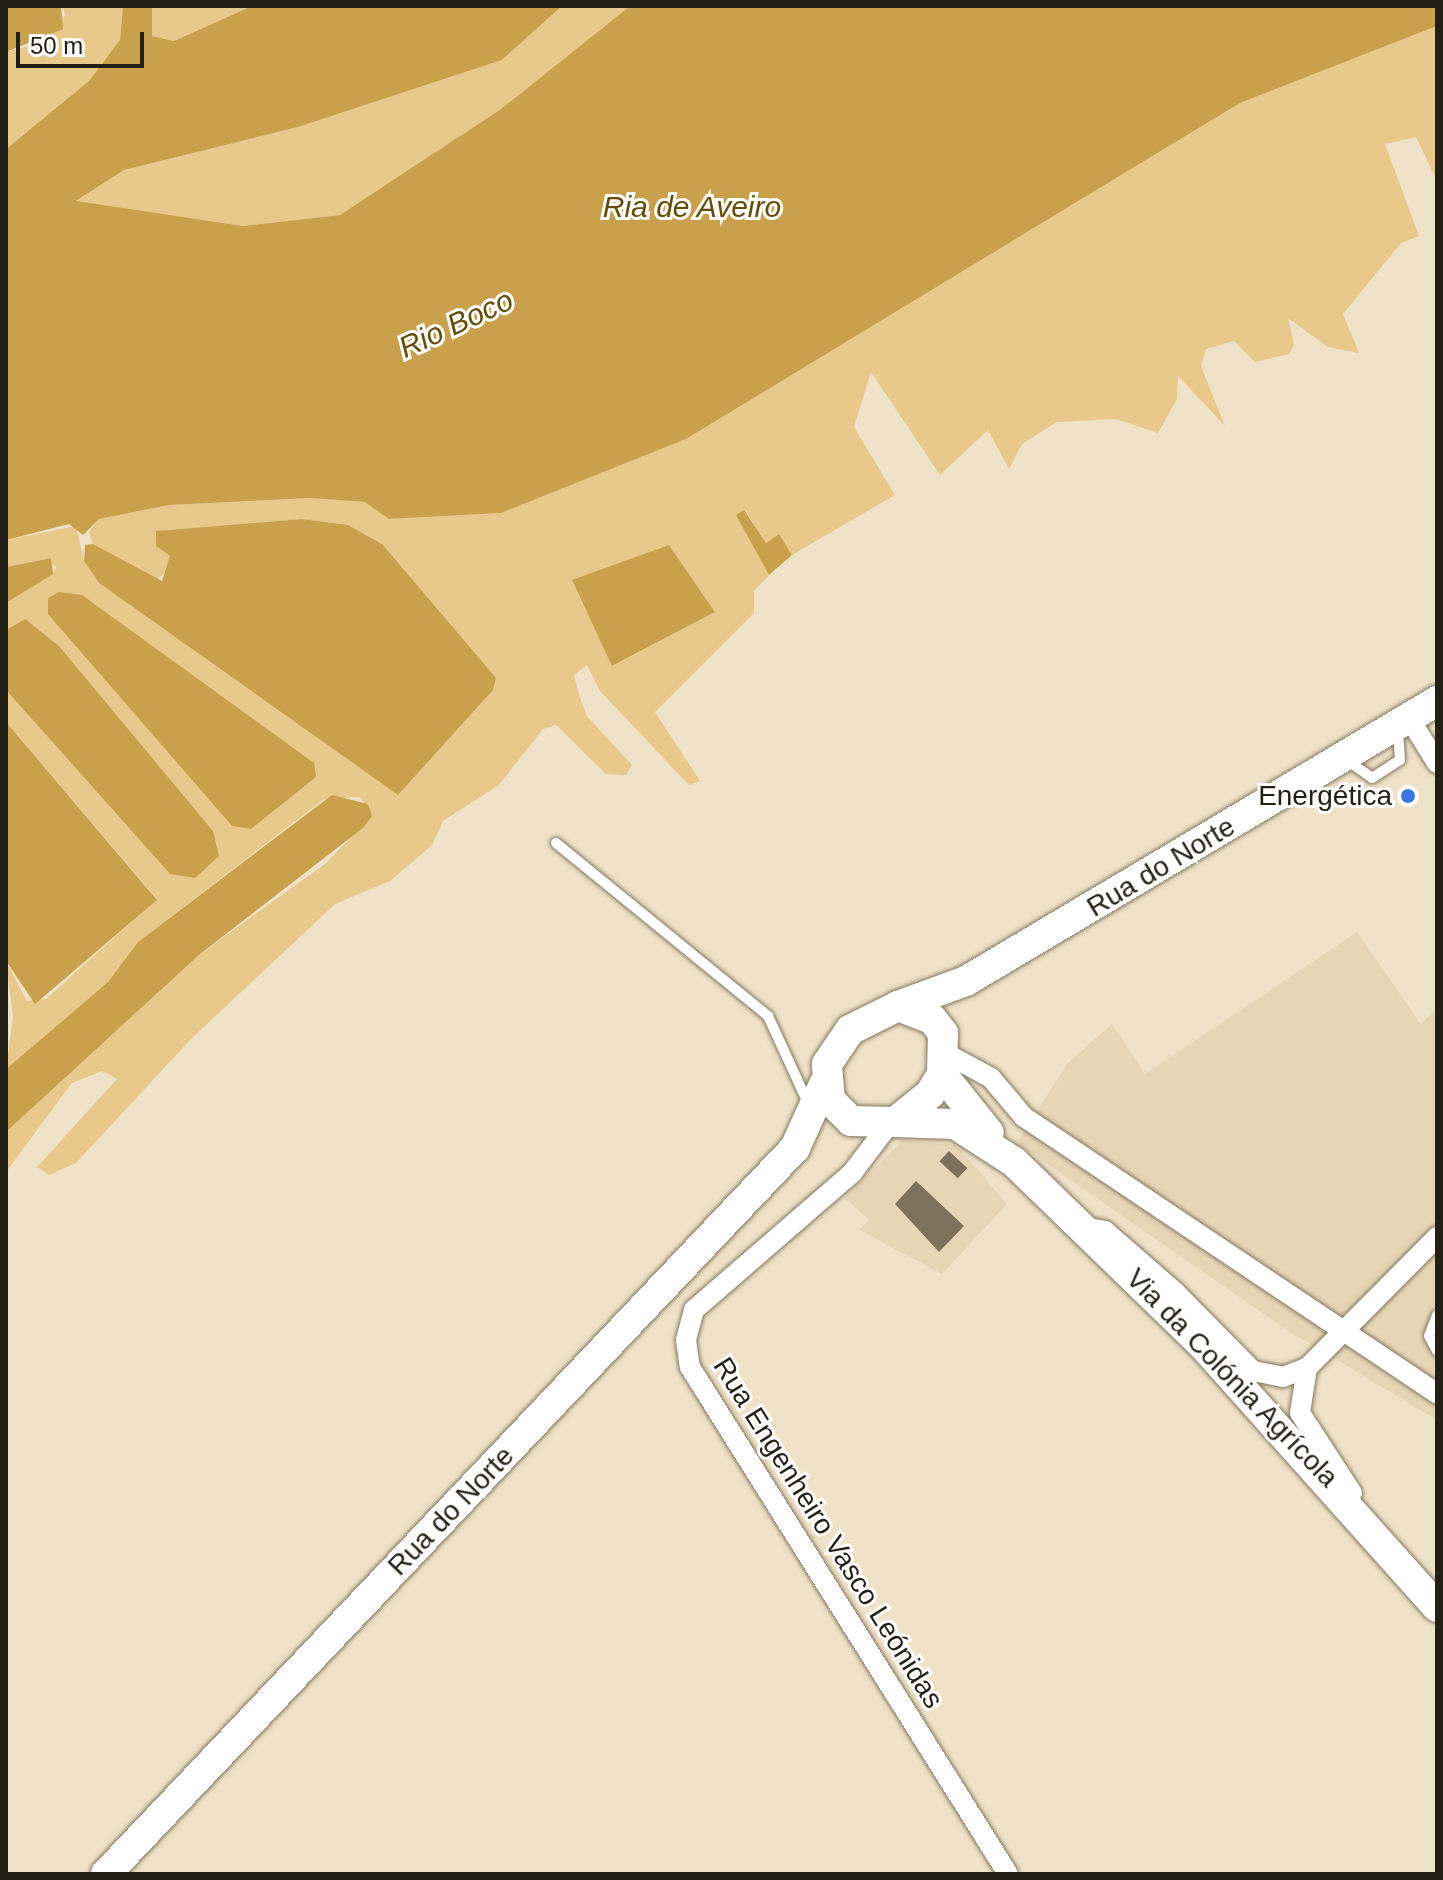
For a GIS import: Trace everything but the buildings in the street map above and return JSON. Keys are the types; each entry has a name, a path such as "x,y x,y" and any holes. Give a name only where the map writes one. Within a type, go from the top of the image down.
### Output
{"main road":[{"name":"Rua do Norte","path":"898,1006 966,981 1437,701"},
{"path":"943,1053 932,1019 898,1006 850,1030 827,1064 824,1084 875,1123 924,1100 943,1053 966,981"},
{"name":"Via da Colónia Agrícola","path":"943,1053 1014,1162"},
{"name":"Rua do Norte","path":"106,1874 795,1148 824,1084"},
{"name":"Rua do Norte","path":"795,1148 875,1123"},
{"name":"Via da Colónia Agrícola","path":"875,1123 955,1124 1014,1162 1086,1228 1321,1470 1437,1607"}],"street":[{"path":"1403,721 1437,763"},
{"path":"943,1053 991,1078 1024,1117 1340,1333 1437,1393"},
{"name":"Rua Engenheiro Vasco Leónidas","path":"875,1123 852,1173 694,1310 686,1340 690,1367 1008,1874"},
{"path":"1086,1228 1105,1231 1253,1371 1283,1377 1307,1368 1437,1237"},
{"path":"1307,1368 1300,1413 1308,1434 1416,1580"}],"lane":[{"path":"556,843 768,1016 812,1112"},
{"path":"1437,1315 1429,1336 1437,1351"}],"shaded area":[{"path":"61,6 123,6 120,40 89,81 6,149 6,52 26,47 66,15"},
{"path":"152,6 252,6 174,41 152,36"},
{"path":"562,6 630,6 501,109 340,215 243,226 75,202 124,170 298,127 502,60"},
{"path":"1437,26 1437,181 1416,137 1385,144 1419,236 1401,243 1343,314 1359,353 1328,347 1288,318 1294,345 1289,354 1255,362 1234,341 1206,349 1201,366 1225,426 1178,376 1177,399 1158,433 1116,419 1057,422 1022,444 1009,469 988,430 940,475 871,372 854,427 895,495 792,555 779,535 766,543 745,510 737,515 769,575 754,591 754,613 655,712 700,781 689,785 600,691 587,665 574,675 579,695 587,716 632,765 626,775 606,774 556,725 543,729 499,785 443,821 432,845 390,881 335,904 190,1040 76,1163 49,1175 37,1167 117,1079 102,1071 72,1083 6,1172 6,1132 200,954 325,864 372,816 360,797 324,799 138,942 108,982 6,1069 13,1017 6,962 27,1001 46,999 157,899 6,722 6,690 170,874 25,619 6,630 6,603 57,568 45,559 6,567 6,540 76,526 84,561 99,583 398,795 493,690 382,544 348,525 302,519 156,531 156,546 170,556 171,567 155,582 93,544 89,532 98,519 169,505 310,498 365,502 389,519 501,513 686,439 1240,103","holes":["669,545 715,612 613,666 572,581"]},
{"path":"1357,932 1421,1024 1437,1008 1437,1420 1287,1330 1017,1143 1067,1064 1112,1024 1145,1074"},
{"path":"903,1140 956,1145 1007,1204 942,1274 859,1230 869,1220 845,1198"}],"water":[{"path":"6,6 61,6 63,29 6,52"},
{"name":"Ria de Aveiro","path":"123,6 152,6 152,36 174,41 252,6 562,6 502,60 298,127 124,170 76,201 243,226 340,215 501,109 630,6 1437,6 1437,26 1240,103 686,439 501,513 389,519 365,502 310,498 169,505 99,519 83,535 69,524 6,540 6,149 89,81 120,40"},
{"path":"744,510 766,543 779,534 792,555 769,575 736,515"},
{"path":"302,519 348,525 382,544 496,678 493,690 398,795 99,583 84,561 85,545 93,544 162,581 170,556 156,546 156,531"},
{"path":"669,545 715,612 612,666 572,580"},
{"path":"51,558 53,574 6,603 6,567"},
{"path":"59,592 82,595 314,763 316,777 251,829 232,826 48,614 48,598"},
{"path":"25,619 59,646 213,831 219,856 195,878 170,874 6,690 6,630"},
{"path":"6,722 157,900 35,1004 6,961"},
{"path":"332,795 368,804 372,816 363,828 200,954 6,1132 6,1069 108,982 138,942"}],"place":[{"name":"Energética","path":"1408,796"}],"water label":[{"name":"Rio Boco","path":"456,324"}]}
